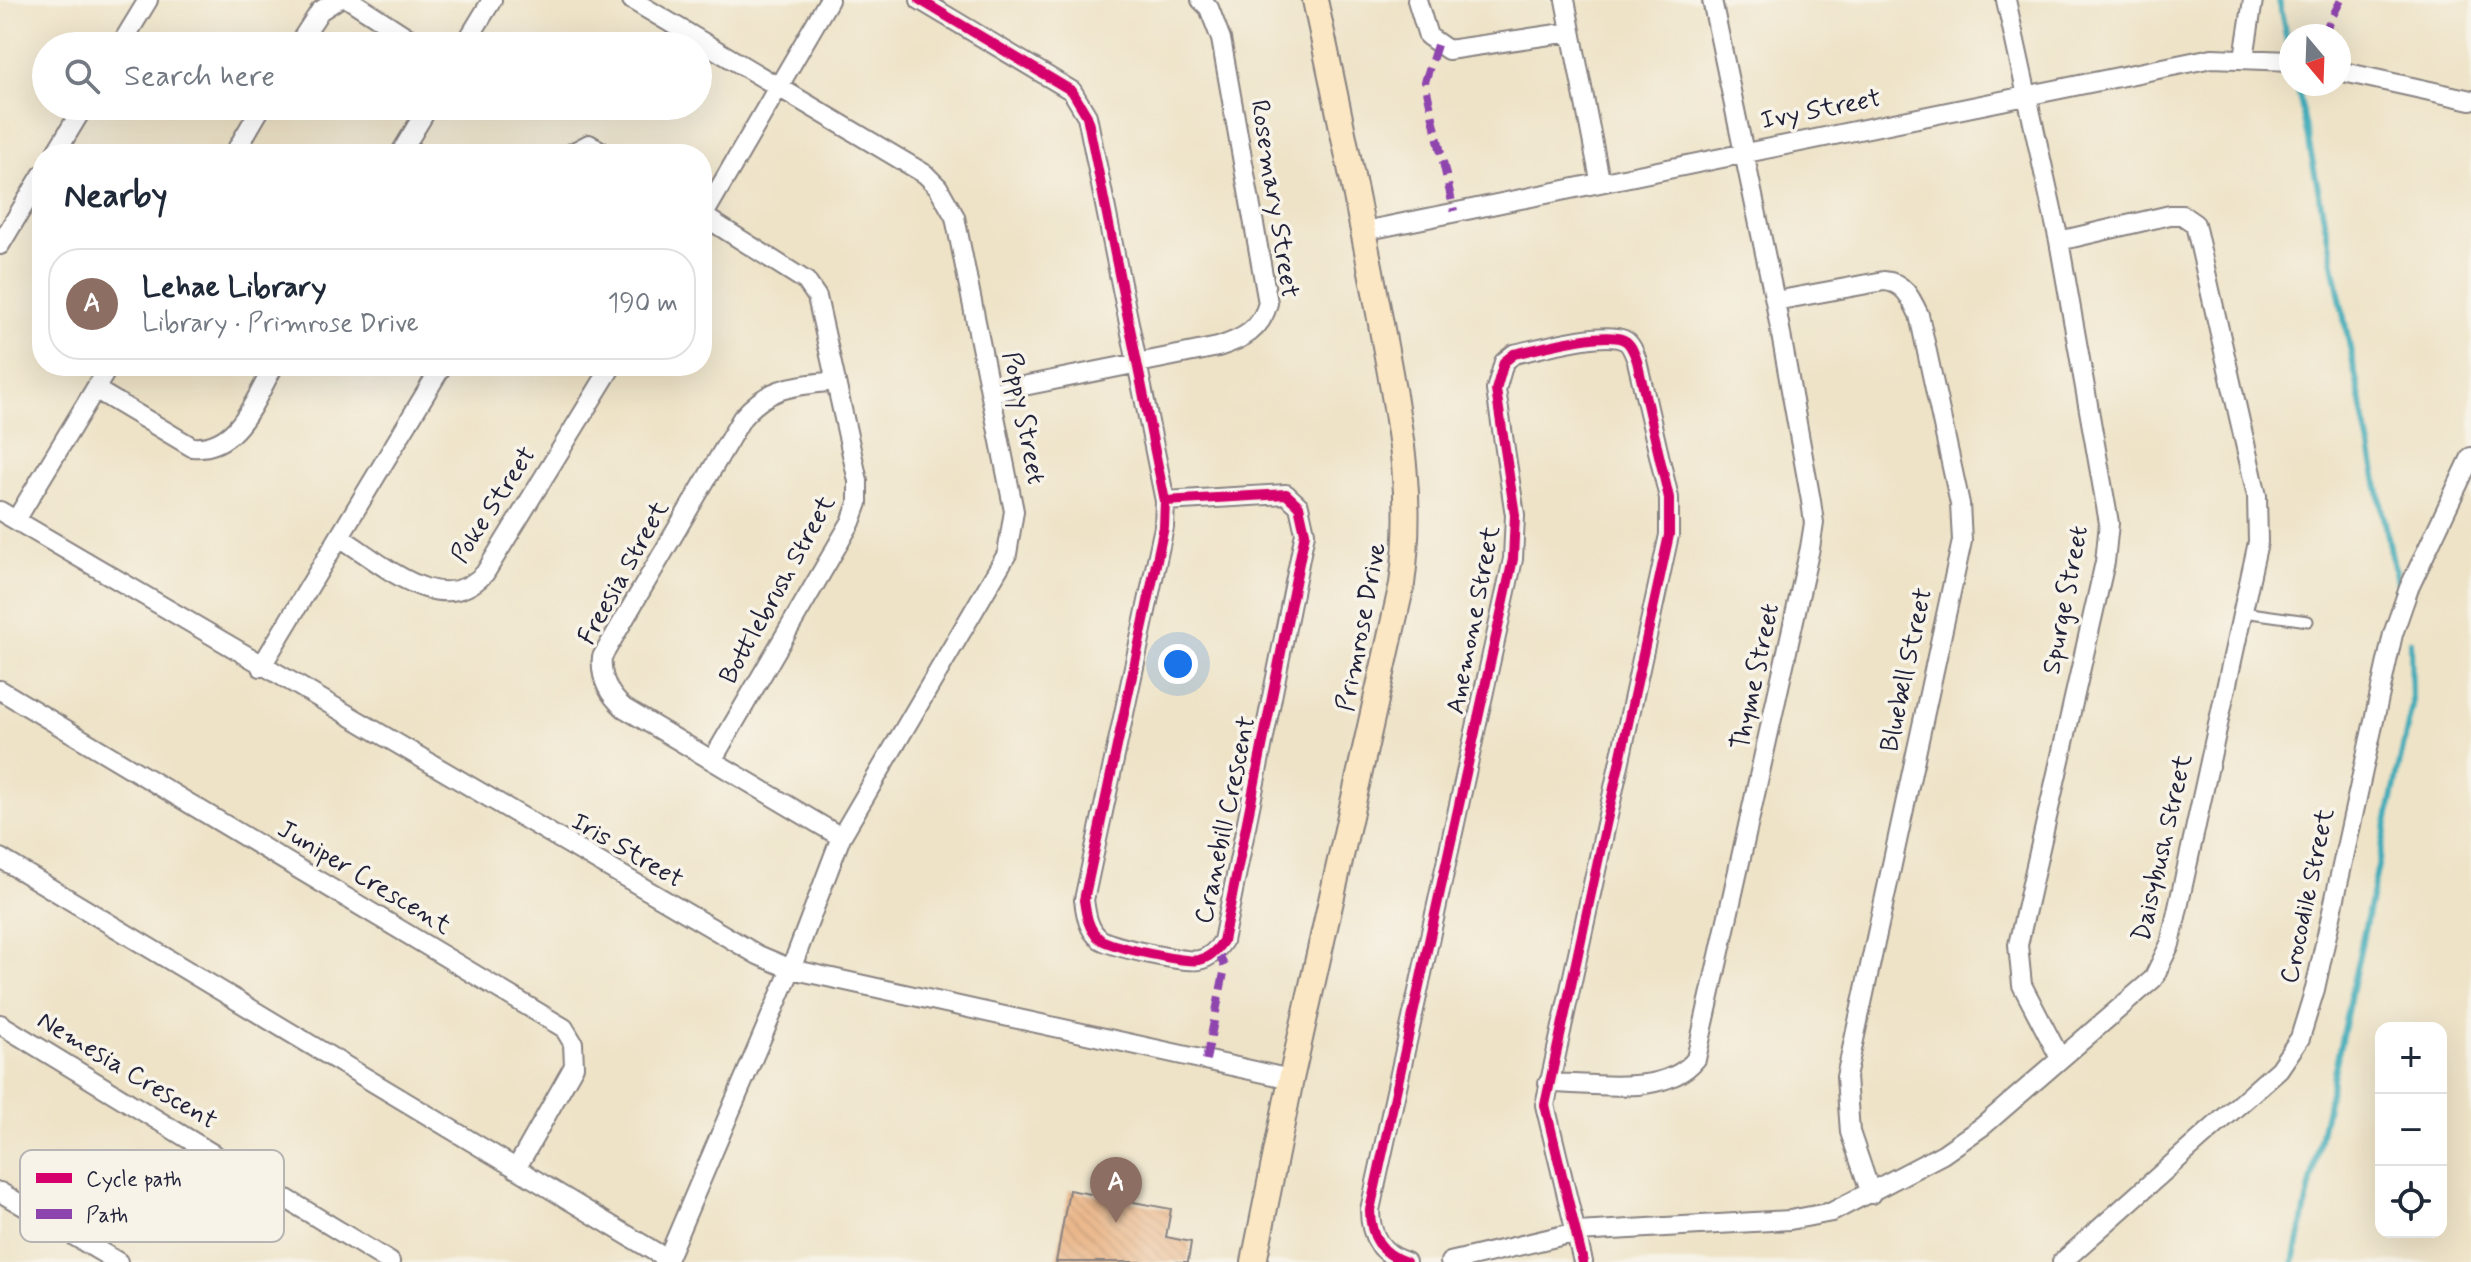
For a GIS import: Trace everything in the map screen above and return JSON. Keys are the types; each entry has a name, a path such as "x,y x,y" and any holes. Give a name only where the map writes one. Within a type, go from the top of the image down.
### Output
{"street":[{"path":"129,32 148,0"},
{"path":"306,32 320,11 337,0"},
{"path":"350,0 399,32"},
{"path":"473,32 492,0"},
{"name":"Poppy Street","path":"632,0 686,32"},
{"path":"712,201 829,0"},
{"name":"Cranebill Crescent","path":"920,0 1072,91 1081,103 1091,130 1165,501 1164,527 1084,900 1086,917 1099,939 1195,961 1208,957 1223,941 1305,533 1299,506 1286,494 1165,501"},
{"name":"Rosemary Street","path":"993,392 1138,364 1243,339 1260,323 1268,303 1221,39 1209,8 1201,0"},
{"name":"Primrose Drive","path":"1254,1262 1291,1079 1402,584 1409,535 1408,471 1364,231 1315,0"},
{"path":"1417,0 1428,36 1448,50 1571,32"},
{"path":"1565,0 1600,180"},
{"name":"Thyme Street","path":"1548,1083 1661,1081 1689,1068 1701,1048 1814,523 1775,301 1714,0"},
{"name":"Spurge Street","path":"2006,0 2059,241 2109,523 2105,562 2018,945 2022,985 2060,1058"},
{"path":"2244,58 2253,0"},
{"name":"Poppy Street","path":"666,1260 791,969 841,837 1012,539 1014,511 993,392 955,217 938,187 925,174 712,47"},
{"name":"Ivy Street","path":"1364,231 1600,180 2212,58 2279,60"},
{"path":"2351,74 2471,100"},
{"path":"61,144 76,120"},
{"path":"240,144 254,120"},
{"path":"406,144 421,120"},
{"path":"0,245 32,192"},
{"name":"Daisybush Street","path":"1577,1232 1810,1217 1871,1194 1943,1154 1973,1133 2153,979 2166,957 2243,612 2260,521 2200,232 2182,215 2170,215 2059,241"},
{"name":"Bottlebrush Street","path":"712,222 806,281 817,297 858,481 858,503 851,522 713,759"},
{"name":"Bluebell Street","path":"1775,301 1884,281 1894,281 1908,293 1919,315 1963,523 1846,1077 1850,1132 1871,1194"},
{"name":"Anemone Street","path":"1406,1262 1384,1252 1375,1239 1370,1210 1513,559 1515,515 1496,390 1498,375 1514,354 1601,337 1628,341 1637,361 1671,519 1548,1083 1546,1117 1583,1262"},
{"path":"8,516 103,376"},
{"path":"95,389 192,447 204,448 234,434 268,376"},
{"path":"261,667 436,376"},
{"name":"Poke Street","path":"341,538 432,593 458,593 472,586 485,573 606,376"},
{"name":"Freesia Street","path":"836,381 772,392 749,410 602,657 603,678 615,700 841,837"},
{"name":"Crocodile Street","path":"2062,1262 2279,1069 2300,1038 2315,989 2393,634 2409,588 2471,457"},
{"name":"Iris Street","path":"8,516 730,941 791,969 1291,1079"},
{"name":"Juniper Crescent","path":"0,690 564,1028 575,1050 574,1066 516,1169"},
{"path":"0,858 666,1260"},
{"name":"Nemesia Crescent","path":"0,1024 206,1150"},
{"path":"0,1192 20,1204"},
{"name":"Nemesia Crescent","path":"284,1197 390,1262"},
{"path":"1450,1262 1577,1232"},
{"path":"84,1242 118,1262"}],"lane":[{"path":"2243,612 2308,621"}],"building":[{"path":"1069,1190 1171,1209 1166,1237 1191,1242 1188,1262 1056,1262"}],"waterway":[{"path":"2279,0 2284,24"},
{"path":"2299,96 2397,582"},
{"path":"2294,1262 2412,705 2411,641"}],"marked path":[{"path":"2328,24 2341,0"},
{"path":"1437,45 1425,82 1454,211"},
{"path":"1206,1060 1225,968 1217,950"}],"cycle path":[{"path":"920,0 1072,91 1087,116 1165,501 1164,527 1084,900 1090,926 1100,939 1149,954 1199,960 1213,953 1223,941 1305,533 1299,506 1286,494 1165,501"},
{"path":"1406,1262 1397,1259 1379,1243 1372,1228 1370,1210 1513,559 1515,515 1496,390 1504,362 1514,354 1601,337 1629,343 1637,361 1669,498 1669,535 1545,1105 1583,1262"}],"place":[{"name":"Lehae Library","path":"1116,1223"}]}
